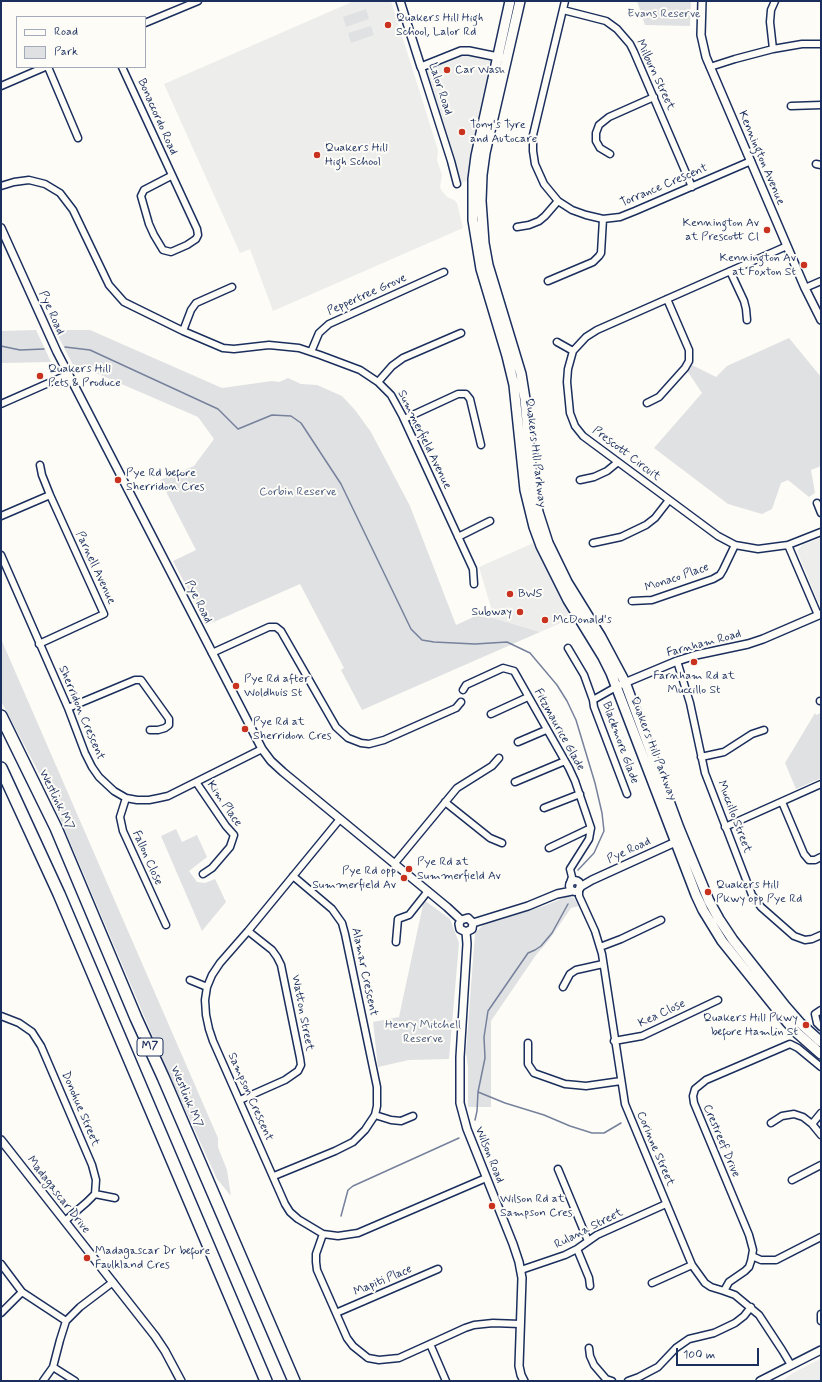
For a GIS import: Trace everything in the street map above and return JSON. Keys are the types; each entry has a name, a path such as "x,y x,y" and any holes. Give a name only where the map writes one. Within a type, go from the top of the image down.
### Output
{"highway":[{"name":"Westlink M7","path":"1,716 56,828 294,1381"},
{"name":"M7","path":"1,768 59,894 266,1381"}],"main road":[{"name":"Quakers Hill Parkway","path":"510,1 502,58 485,153 481,201 484,243 488,265 521,374 525,399 532,477 538,512 545,533 567,582 604,642 625,682 696,895 708,919 722,941 787,1022 800,1036 821,1054"},
{"name":"Quakers Hill Parkway","path":"520,1 502,58 476,156 473,179 473,220 480,269 507,356 514,385 525,490 534,527 558,582 602,657 616,687 679,841 722,924 786,1007 821,1042"}],"street":[{"path":"146,23 198,1"},
{"name":"Lalor Road","path":"400,1 457,184"},
{"name":"Torrance Crescent","path":"565,1 533,135 535,164 544,184 558,201 572,210 604,219 620,217 751,161"},
{"name":"Kennington Avenue","path":"702,1 701,35 710,67 805,288 821,320"},
{"path":"773,49 770,22 771,10 775,1"},
{"name":"Milburn Street","path":"563,10 600,18 617,28 634,52 692,187"},
{"path":"710,67 773,49 802,44 821,44"},
{"path":"421,67 461,51 502,58"},
{"path":"1,86 44,68"},
{"path":"46,68 78,138"},
{"name":"Bonaccordo Road","path":"122,68 171,176 197,229 198,235 196,239 171,252 163,250 154,235 149,224 142,196 144,190 171,176"},
{"path":"610,154 600,148 596,141 596,133 599,125 609,117 654,97"},
{"path":"791,106 821,105"},
{"name":"Summerfield Avenue","path":"1,186 29,180 45,184 60,193 73,210 109,285 124,302 183,331 226,349 234,350 273,345 299,348 364,372 378,382 391,395 404,419 473,569 474,584"},
{"path":"517,227 530,225 539,221 546,216 558,201"},
{"path":"548,281 593,262 599,256 601,251 604,219"},
{"name":"Pye Road","path":"1,228 51,340 262,749 277,767 461,920"},
{"path":"557,342 573,351 582,341 598,330 787,246"},
{"path":"730,271 744,301 747,320"},
{"name":"Peppertree Grove","path":"311,352 319,332 328,324 444,272"},
{"path":"805,288 821,281"},
{"path":"183,331 191,310 196,303 232,287"},
{"path":"647,403 659,397 685,368 690,358 689,350 667,299"},
{"path":"378,382 392,366 403,358 461,333"},
{"name":"Prescott Circuit","path":"573,351 568,369 567,382 570,413 573,422 583,436 718,536 735,545 758,549 788,546 821,532"},
{"path":"1,404 69,374"},
{"path":"404,419 458,394 466,394 470,400 481,444"},
{"path":"580,480 594,477 607,471 618,462"},
{"name":"Parnell Avenue","path":"39,644 104,614 50,495 42,475 40,465"},
{"path":"1,516 50,495"},
{"path":"593,543 621,537 646,525 655,518 669,500"},
{"path":"817,503 821,513"},
{"path":"458,537 490,521"},
{"name":"Monaco Place","path":"632,601 652,600 713,579 720,575 735,545"},
{"path":"788,546 819,614"},
{"name":"Sherridon Crescent","path":"1,555 68,708 85,753 92,767 106,785 114,792 126,798 149,800 168,796 262,749"},
{"name":"Farnham Road","path":"592,697 677,661 748,644 819,614"},
{"path":"212,653 277,624 336,727 341,733 354,741 369,744 384,740 456,708 461,702"},
{"name":"Blackmore Glade","path":"568,648 585,677 594,707 627,794"},
{"name":"Muccillo Street","path":"677,661 690,703 705,773 752,895 761,907 799,939 812,939 821,935"},
{"name":"Fitzmaurice Glade","path":"463,690 466,685 503,668 514,671 572,774 580,794 590,828"},
{"path":"68,708 135,680 141,680 168,719 169,725 158,730 150,730"},
{"path":"491,714 528,697"},
{"path":"518,742 546,730"},
{"path":"701,757 719,754 752,734 764,730"},
{"path":"395,864 445,802 461,785 492,766 499,758"},
{"path":"515,782 565,761"},
{"name":"Kim Place","path":"196,782 226,826 234,835 230,847 212,868 203,874"},
{"path":"725,827 821,784"},
{"path":"544,808 580,794"},
{"name":"Fallon Close","path":"126,798 120,816 123,831 166,925"},
{"path":"445,802 490,838 502,843"},
{"path":"782,802 804,854 809,860 814,860 821,857"},
{"name":"Sampson Crescent","path":"340,819 220,963 212,975 207,987 206,1015 209,1029 281,1195 290,1212 298,1219 323,1234 338,1236 358,1233 486,1178"},
{"path":"549,848 590,828"},
{"path":"575,886 570,869 589,839 590,828"},
{"name":"Pye Road","path":"473,923 528,906 592,880 679,841"},
{"name":"Alamar Crescent","path":"274,1176 353,1142 365,1130 375,1115 377,1096 377,1087 342,923 332,909 293,876"},
{"name":"Corinne Street","path":"575,886 595,931 600,947 614,1041 627,1110 692,1265 705,1283 717,1290 736,1295 759,1315 791,1366"},
{"path":"396,942 398,919 409,915 428,891"},
{"path":"468,918 473,923 472,929 466,932 461,931 459,927 461,920 468,918"},
{"path":"600,947 661,920"},
{"name":"Watton Street","path":"240,1100 285,1080 298,1071 301,1065 281,966 272,950 248,931"},
{"name":"Wilson Road","path":"466,932 467,944 460,1057 460,1103 467,1129 513,1244 521,1270 522,1288 519,1366 524,1381"},
{"path":"563,987 570,974 576,970 603,964"},
{"path":"190,980 207,987"},
{"name":"Kea Close","path":"614,1041 642,1036 718,1000"},
{"path":"821,1010 815,1014 817,1023 821,1027"},
{"name":"Donohue Street","path":"1,1016 19,1023 32,1032 41,1046 92,1165 96,1180 95,1194"},
{"path":"528,1043 528,1064 534,1073 565,1084 586,1086 621,1081"},
{"name":"Crestreef Drive","path":"752,1256 749,1235 694,1103 693,1096 695,1089 706,1080 790,1044 798,1048 821,1067"},
{"path":"812,1124 821,1113"},
{"path":"771,1123 782,1116 794,1114 804,1118 812,1124 821,1135"},
{"path":"375,1115 391,1120 401,1121 413,1116"},
{"name":"Madagascar Drive","path":"1,1140 160,1343 181,1381"},
{"path":"792,1180 821,1165"},
{"path":"558,1169 588,1241"},
{"path":"65,1221 95,1194 115,1198"},
{"name":"Rulana Street","path":"521,1270 533,1267 578,1249 588,1241 624,1222 666,1204"},
{"path":"323,1234 316,1254 317,1270 347,1338 353,1346 368,1358 379,1360 399,1358 474,1325 492,1323 520,1324"},
{"path":"724,1291 729,1282 749,1267 752,1256 761,1260 776,1260 821,1237"},
{"path":"578,1249 589,1278 590,1286"},
{"path":"1,1264 22,1292 66,1321"},
{"path":"652,1283 692,1265"},
{"name":"Mapiti Place","path":"336,1313 438,1269"},
{"path":"43,1381 53,1367 66,1321 80,1307 112,1282"},
{"path":"1,1313 22,1292"},
{"path":"628,1381 658,1367 676,1348 689,1339 714,1333 735,1322 744,1316 750,1307"},
{"path":"821,1314 821,1321"},
{"path":"430,1344 446,1381"},
{"path":"589,1348 590,1356 594,1365 606,1379 612,1381"},
{"path":"760,1381 821,1350"},
{"path":"53,1367 75,1381"}],"shaded area":[{"name":"Quakers Hill High School","path":"354,1 391,1 438,150 437,160 442,175 440,187 447,197 457,203 463,228 273,311 250,249 240,253 164,84"},
{"path":"461,51 498,57 473,179 457,184 421,67"},
{"path":"821,538 821,603 818,602 797,551 802,545"},
{"path":"538,541 577,616 540,632 494,618 479,567"},
{"path":"820,1359 821,1381 782,1381 791,1374"}],"green space":[{"name":"Evans Reserve","path":"637,1 691,1 690,26 645,25"},
{"path":"366,9 369,19 346,27 343,17"},
{"path":"371,26 374,35 351,43 348,33"},
{"path":"36,330 51,362 1,363 1,331"},
{"name":"Corbin Reserve","path":"55,330 90,330 222,388 272,381 279,382 288,378 301,384 317,385 342,396 355,410 371,432 410,506 456,625 480,614 540,632 362,710 341,670 344,668 300,584 207,625 173,561 196,550 160,480 194,466 214,439 198,417 82,367 74,367"},
{"path":"789,338 821,377 821,466 811,470 815,493 809,497 788,480 781,483 772,509 762,514 728,504 654,448 702,393 688,372 692,365 716,377 727,366"},
{"path":"1,639 218,1138 218,1147 227,1170 231,1196 217,1179 165,1065 47,788 1,701"},
{"path":"815,713 816,715 821,713 821,778 796,789 785,763"},
{"path":"176,829 182,842 197,835 207,857 189,871 197,882 205,883 215,879 226,902 202,931 161,836"},
{"path":"568,896 574,898 579,906 571,908 549,940 536,955 491,1021 491,1107 468,1107 468,1067 466,1053 475,933 483,925 544,906"},
{"name":"Henry Mitchell Reserve","path":"424,900 450,919 459,943 449,1059 409,1060 378,1067 373,1022 399,1017"}],"waterway":[{"path":"1,346 20,350 44,349"},
{"path":"65,347 90,350 218,409 238,429 272,415 291,416 301,423 341,484 411,629 422,640 475,644 507,642 530,653 557,685 576,720 595,783 602,813 604,831 594,853 578,870"},
{"path":"475,1120 478,1092 485,1058 484,1037 488,1011 528,953 541,946 552,933 568,904"},
{"path":"478,1092 505,1103 544,1115 592,1133 604,1133 621,1123"},
{"path":"341,1216 348,1190 353,1186 459,1138"}],"place":[{"name":"Quakers Hill High School, Lalor Rd","path":"388,25"},
{"name":"Car Wash","path":"447,70"},
{"name":"Tony's Tyre and Autocare","path":"462,132"},
{"name":"Quakers Hill High School","path":"317,155"},
{"name":"Kennington Av at Prescott Cl","path":"767,230"},
{"name":"Kennington Av at Foxton St","path":"804,265"},
{"name":"Quakers Hill Pets & Produce","path":"40,376"},
{"name":"Pye Rd before Sherridon Cres","path":"118,480"},
{"name":"BWS","path":"510,594"},
{"name":"Subway","path":"520,612"},
{"name":"McDonald's","path":"545,620"},
{"name":"Farnham Rd at Muccillo St","path":"694,662"},
{"name":"Pye Rd after Woldhuis St","path":"236,686"},
{"name":"Pye Rd at Sherridon Cres","path":"245,729"},
{"name":"Pye Rd at Summerfield Av","path":"409,869"},
{"name":"Pye Rd opp Summerfield Av","path":"404,878"},
{"name":"Quakers Hill Pkwy opp Pye Rd","path":"708,892"},
{"name":"Quakers Hill Pkwy before Hamlin St","path":"806,1025"},
{"name":"Wilson Rd at Sampson Cres","path":"492,1206"},
{"name":"Madagascar Dr before Faulkland Cres","path":"87,1258"}]}
